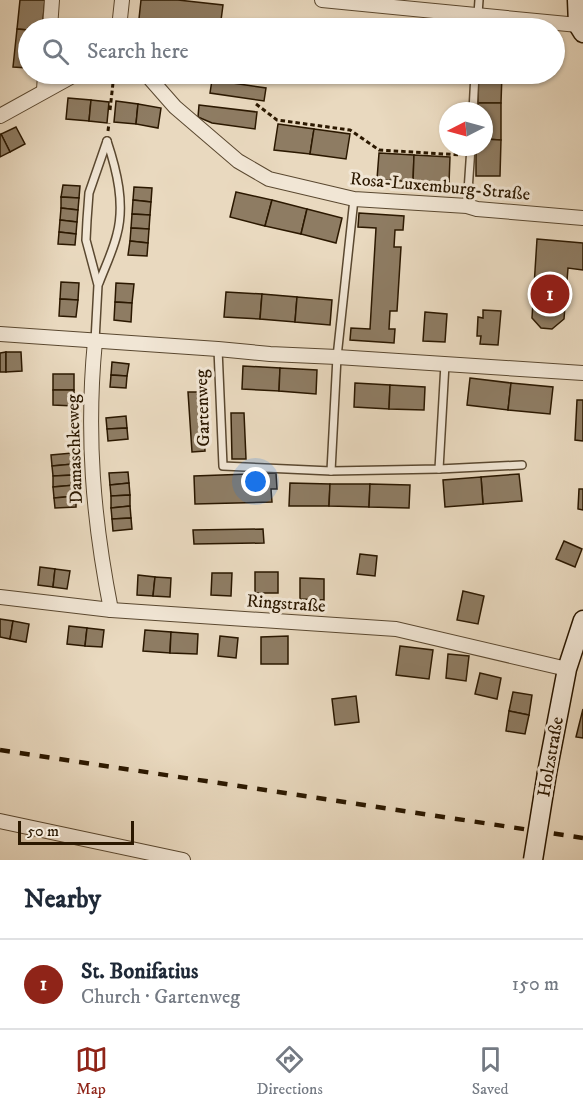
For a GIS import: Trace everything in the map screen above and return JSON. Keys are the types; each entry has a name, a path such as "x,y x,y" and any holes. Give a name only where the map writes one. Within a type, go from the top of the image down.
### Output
{"street":[{"path":"51,18 52,0"},
{"path":"120,18 122,0"},
{"path":"322,0 450,18"},
{"path":"565,28 580,29 577,0"},
{"path":"44,84 44,91"},
{"path":"0,116 57,84"},
{"name":"Rosa-Luxemburg-Straße","path":"155,84 175,107 238,161 269,179 354,199 467,206 477,209 583,218"},
{"name":"Gartenweg","path":"0,334 270,354 583,373"},
{"name":"Damaschkeweg","path":"95,341 91,384 90,449 99,546 111,610"},
{"name":"Ringstraße","path":"0,597 111,610 396,629 567,669"},
{"name":"Holzstraße","path":"533,860 567,669 583,620"},
{"path":"0,821 183,860"}],"lane":[{"path":"478,18 479,0"},
{"path":"473,102 474,84"},
{"name":"Damaschkeweg","path":"95,341 98,285 118,233 121,208 115,165 107,141 89,193 87,219 86,240 98,285"},
{"path":"467,206 470,156"},
{"path":"331,471 337,357 354,199"},
{"name":"Gartenweg","path":"218,349 223,466 331,471 522,465"},
{"path":"439,469 445,364"}],"path":[{"path":"110,110 113,84"},
{"path":"256,104 277,120 350,130 380,150 439,151"}],"building":[{"path":"20,0 45,0 43,18 18,18"},
{"path":"141,0 178,0 223,5 221,18 139,18"},
{"path":"17,29 18,29 18,67 13,67"},
{"path":"211,84 239,84 266,88 264,101 210,93"},
{"path":"478,84 502,84 501,103 478,102"},
{"path":"68,98 91,100 89,121 66,119"},
{"path":"91,100 109,102 107,123 89,121"},
{"path":"116,101 138,104 136,124 114,122"},
{"path":"493,103 501,103 501,140 493,140"},
{"path":"138,104 161,108 158,128 136,124"},
{"path":"199,105 257,112 255,129 212,123 198,117"},
{"path":"278,124 314,129 310,154 274,150"},
{"path":"16,127 25,144 10,152 1,134"},
{"path":"314,129 350,134 346,159 310,154"},
{"path":"0,135 10,152 0,157"},
{"path":"493,140 501,140 500,176 476,176 476,156 493,156"},
{"path":"379,153 414,155 413,182 377,179"},
{"path":"414,155 450,157 449,184 413,182"},
{"path":"63,185 80,186 79,198 61,197"},
{"path":"134,187 152,188 151,202 133,200"},
{"path":"236,192 272,200 265,226 230,217"},
{"path":"61,197 79,198 78,210 61,208"},
{"path":"133,200 151,202 150,215 132,214"},
{"path":"272,200 307,209 301,234 265,226"},
{"path":"61,208 78,210 77,222 60,220"},
{"path":"307,209 342,218 336,243 301,234"},
{"path":"359,213 404,216 403,230 395,230 394,247 401,247 397,311 390,311 389,329 395,329 394,343 350,340 351,328 370,329 376,228 358,227"},
{"path":"132,214 150,215 149,229 131,228"},
{"path":"60,220 77,222 76,234 59,232"},
{"path":"131,228 149,229 148,243 130,241"},
{"path":"59,232 76,234 75,245 58,244"},
{"path":"537,239 583,243 583,270 568,268 564,319 552,329 541,328 532,318"},
{"path":"130,241 148,243 147,256 128,255"},
{"path":"61,282 79,283 78,300 60,299"},
{"path":"116,283 134,284 132,303 115,302"},
{"path":"226,292 262,294 260,319 224,317"},
{"path":"262,294 297,297 295,322 260,319"},
{"path":"297,297 332,300 330,325 295,322"},
{"path":"60,299 78,300 76,317 59,316"},
{"path":"115,302 132,303 131,322 114,320"},
{"path":"483,310 501,311 498,345 480,344 481,336 477,336 478,317 483,318"},
{"path":"425,312 447,314 445,342 423,341"},
{"path":"6,352 6,372 0,372 0,353"},
{"path":"6,352 21,352 22,371 6,372"},
{"path":"112,362 129,364 127,376 111,375"},
{"path":"243,366 280,368 279,391 242,389"},
{"path":"280,368 317,370 316,394 279,391"},
{"path":"53,374 74,374 74,390 53,390"},
{"path":"111,375 127,376 126,388 110,387"},
{"path":"470,378 511,383 508,410 467,405"},
{"path":"355,383 390,385 389,409 354,407"},
{"path":"511,383 553,387 550,414 508,410"},
{"path":"390,385 425,387 424,410 389,409"},
{"path":"53,390 74,390 74,406 53,405"},
{"path":"188,392 202,392 205,451 192,452"},
{"path":"577,400 583,400 583,441 575,440"},
{"path":"231,413 244,413 246,459 232,459"},
{"path":"126,416 127,428 107,429 106,418"},
{"path":"127,428 128,439 108,441 107,429"},
{"path":"72,453 73,464 52,466 51,455"},
{"path":"73,464 74,475 53,476 52,466"},
{"path":"128,472 129,483 110,485 109,473"},
{"path":"276,473 277,489 271,489 272,502 195,504 194,476"},
{"path":"519,474 522,501 483,504 481,477"},
{"path":"74,475 75,485 53,487 53,476"},
{"path":"481,477 483,504 445,507 443,480"},
{"path":"129,483 130,495 111,496 110,485"},
{"path":"290,483 330,484 329,506 289,506"},
{"path":"330,484 370,484 369,507 329,506"},
{"path":"370,484 410,485 409,508 369,507"},
{"path":"75,485 76,496 54,498 53,487"},
{"path":"579,489 583,489 583,510 578,509"},
{"path":"130,495 130,506 111,508 111,496"},
{"path":"76,496 76,507 55,508 54,498"},
{"path":"130,506 131,518 112,519 111,508"},
{"path":"131,518 132,529 113,531 112,519"},
{"path":"263,529 264,543 194,544 193,530"},
{"path":"564,541 582,549 575,567 556,559"},
{"path":"360,554 377,556 375,576 357,574"},
{"path":"40,567 55,569 53,587 38,585"},
{"path":"55,569 70,571 67,589 53,587"},
{"path":"255,572 278,572 278,593 255,593"},
{"path":"212,573 232,573 231,596 211,595"},
{"path":"138,575 155,577 153,596 137,595"},
{"path":"155,577 171,578 170,597 153,596"},
{"path":"300,578 324,579 324,600 300,599"},
{"path":"463,591 484,596 478,624 457,620"},
{"path":"0,619 13,621 10,639 0,637"},
{"path":"13,621 29,624 26,642 10,639"},
{"path":"69,626 87,628 85,646 67,644"},
{"path":"87,628 104,630 102,647 85,646"},
{"path":"145,630 171,632 170,653 143,651"},
{"path":"171,632 198,634 197,654 170,653"},
{"path":"220,636 238,638 236,658 218,656"},
{"path":"288,636 288,664 261,664 261,637"},
{"path":"400,646 433,650 429,679 396,675"},
{"path":"448,654 469,656 466,681 446,678"},
{"path":"480,673 501,678 497,699 475,694"},
{"path":"513,692 532,695 529,715 509,711"},
{"path":"356,696 359,722 335,725 332,699"},
{"path":"583,709 583,738 576,737"},
{"path":"509,711 529,715 525,734 506,731"}],"railway":[{"path":"0,750 583,838"}],"place":[{"name":"St. Bonifatius","path":"550,294"}]}
